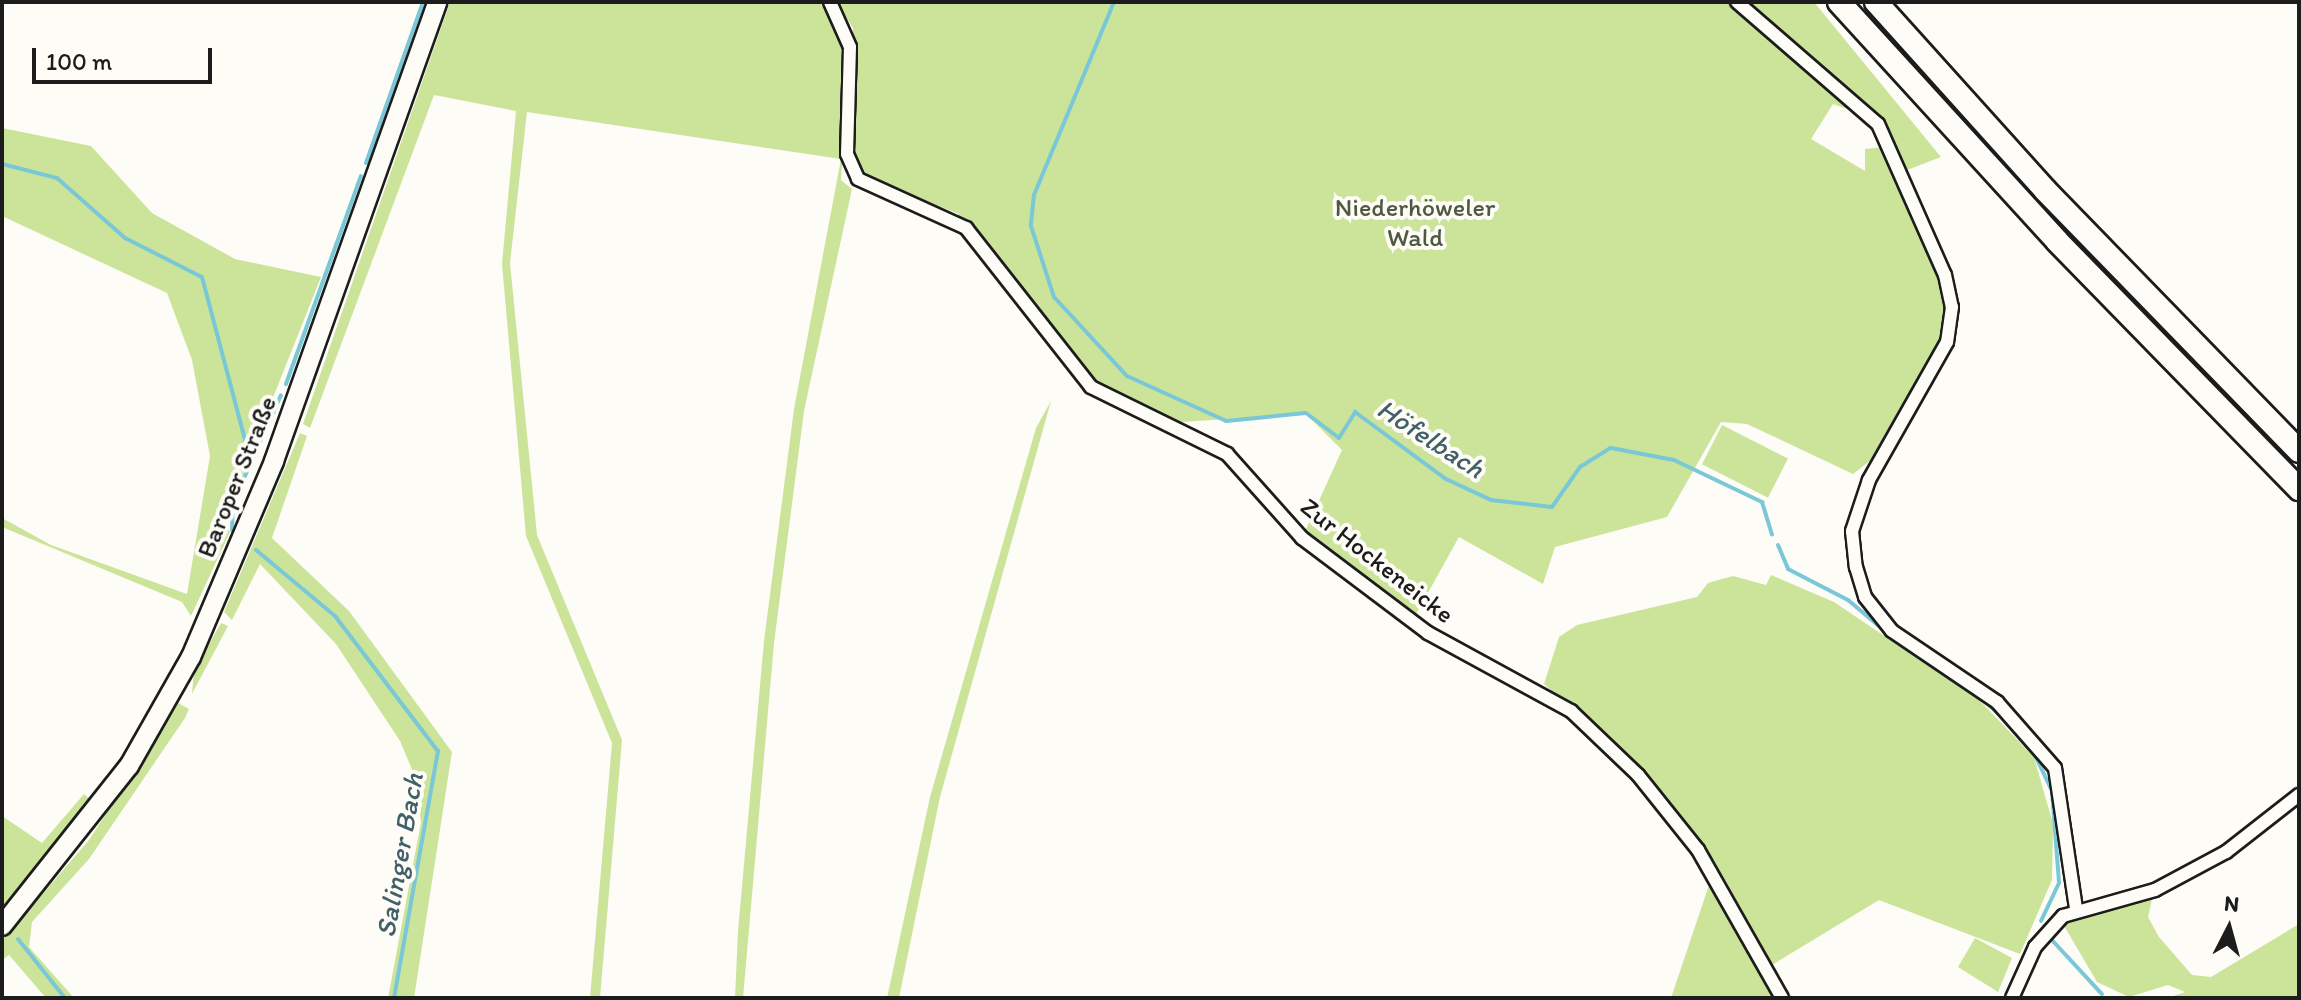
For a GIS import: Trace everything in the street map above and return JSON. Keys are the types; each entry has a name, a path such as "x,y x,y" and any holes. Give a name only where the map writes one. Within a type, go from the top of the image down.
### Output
{"highway":[{"path":"1839,2 2223,414 2299,489"},
{"path":"1876,2 2045,190 2299,451"},
{"path":"2223,414 2299,507"}],"main road":[{"name":"Baroper Straße","path":"2,926 121,778 191,657 274,461 437,2"}],"street":[{"name":"Zur Hockeneicke","path":"830,2 850,47 847,154 858,179 966,228 1091,387 1227,454 1302,538 1428,633 1520,678 1581,720 1698,850 1782,998"},
{"path":"1737,2 1878,124 1945,275 1952,307 1947,342 1869,480 1852,531 1856,567 1865,597 1892,631 1997,702 2055,768 2076,909"},
{"path":"2012,998 2035,947 2076,909 2155,890 2226,852 2299,795"}],"green space":[{"path":"450,2 820,2 842,33 848,66 841,180 852,189 804,411 774,643 743,998 735,998 738,931 764,641 794,409 841,159 527,112 510,263 537,535 622,740 600,998 590,998 612,743 526,536 502,264 516,111 434,95 310,428 303,424"},
{"name":"Niederhöweler Wald","path":"836,2 1814,2 1941,157 1907,170 1881,121 1833,104 1811,139 1865,171 1865,149 1884,147 1930,252 1947,306 1942,339 1879,454 1853,474 1747,424 1721,422 1667,517 1555,547 1543,584 1459,537 1415,616 1302,538 1342,450 1306,414 1165,423 1101,393 955,220 959,214 862,176 852,159 853,28"},
{"path":"2,128 91,146 152,213 235,259 321,277 253,448 226,524 230,532 191,616 182,602 2,527 2,518 51,545 187,594 210,456 192,360 167,293 2,216"},
{"path":"1051,401 940,797 899,998 887,998 930,797 1036,428"},
{"path":"1722,425 1788,459 1768,498 1702,464"},
{"path":"300,433 307,436 272,538 349,611 452,752 414,998 388,998 421,822 414,774 400,741 336,644 260,564 232,620 224,612"},
{"path":"1771,575 1834,602 1979,700 2034,757 2053,824 2052,880 2020,954 1879,900 1772,965 1723,876 1654,783 1544,684 1559,637 1577,625 1697,597 1708,583 1733,576 1766,585"},
{"path":"221,623 228,626 192,694 194,671"},
{"path":"178,703 189,709 185,718 89,859 32,922 29,947 74,998 46,998 9,955 2,960 2,941 89,840"},
{"path":"84,794 92,801 2,907 2,816 42,843"},
{"path":"1711,879 1776,998 1671,998"},
{"path":"2152,899 2148,917 2159,937 2192,975 2211,977 2299,924 2299,998 2168,998 2185,992 2168,985 2129,997 2097,982 2063,924"},
{"path":"1975,938 2012,958 1998,992 1958,967"}],"waterway":[{"path":"366,163 423,2"},
{"name":"Höfelbach","path":"1114,2 1034,195 1031,226 1054,297 1127,376 1226,421 1306,413 1339,438 1355,412 1446,479 1491,500 1552,507 1580,467 1611,448 1674,460 1762,502 1772,534"},
{"name":"Salinger Bach","path":"2,164 57,178 125,238 202,277 251,463 238,491"},
{"path":"286,384 361,176"},
{"path":"251,462 281,395"},
{"name":"Salinger Bach","path":"232,530 233,503"},
{"name":"Höfelbach","path":"1778,545 1788,569 1848,600 1885,631"},
{"name":"Salinger Bach","path":"256,550 335,616 438,751 394,998"},
{"name":"Höfelbach","path":"1908,649 1950,678"},
{"name":"Höfelbach","path":"1981,698 2004,719"},
{"name":"Höfelbach","path":"2034,753 2052,791 2059,883 2041,921"},
{"path":"18,939 65,998"},
{"name":"Höfelbach","path":"2051,939 2102,994"}]}
